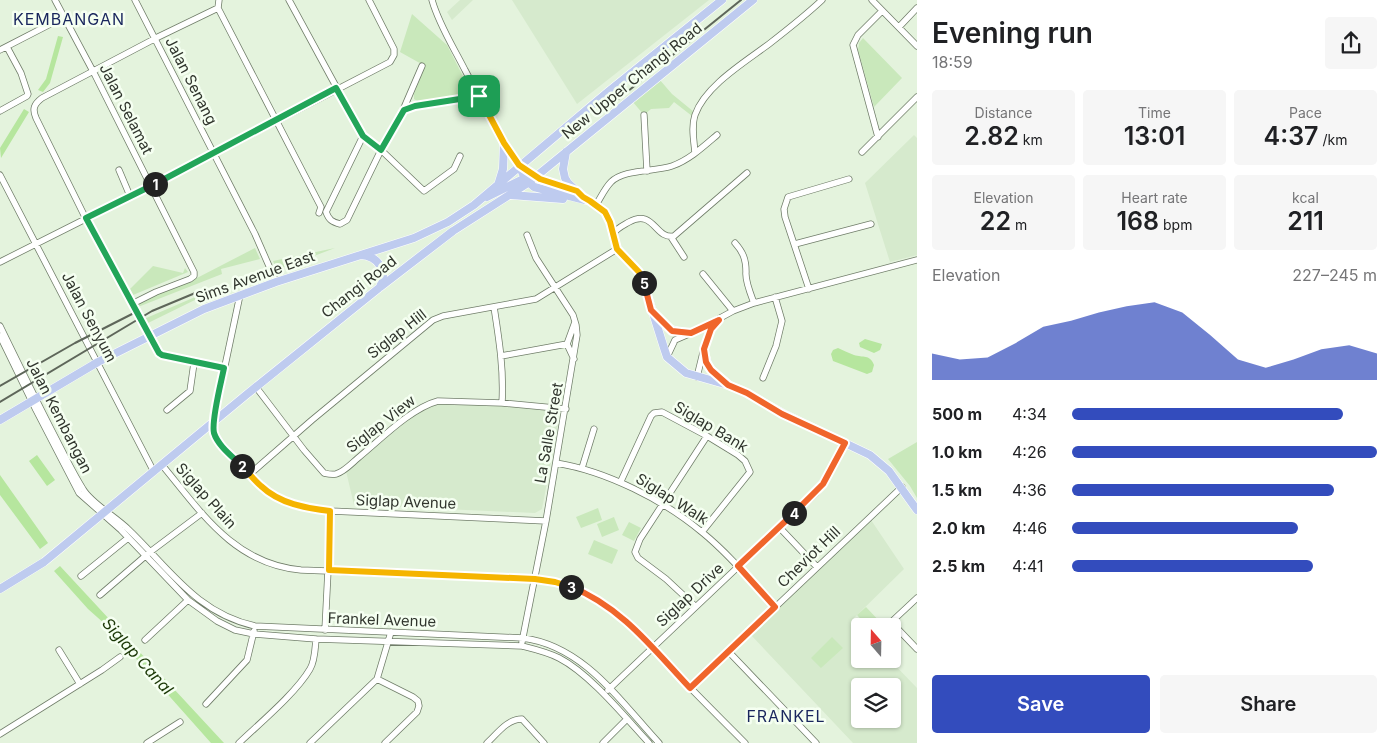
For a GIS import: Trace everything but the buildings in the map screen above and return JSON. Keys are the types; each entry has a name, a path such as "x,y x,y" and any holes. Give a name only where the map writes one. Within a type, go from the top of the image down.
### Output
{"main road":[{"name":"New Upper Changi Road","path":"519,165 722,0"},
{"name":"New Upper Changi Road","path":"526,181 536,176 754,0"},
{"path":"498,184 503,169 504,143"},
{"path":"566,152 563,169 565,178 583,197 607,215 616,250 639,272 644,282 651,310 667,357 682,371 747,393 782,414 870,455 889,471 917,510"},
{"path":"519,165 546,182 577,191"},
{"path":"519,165 526,181 541,190 590,202"},
{"name":"Sims Avenue East","path":"0,420 98,362 204,309 276,282 414,238 448,222 474,204 519,165"},
{"path":"474,204 526,181"},
{"name":"Changi Road","path":"0,589 44,562 379,288 453,231 511,195 526,181"},
{"path":"511,195 590,202"},
{"path":"359,255 372,257 380,264 383,278 379,288"},
{"path":"651,310 672,331 691,333"},
{"path":"704,349 708,367 728,385"}],"street":[{"name":"Jalan Selamat","path":"55,0 194,272 194,276 190,279 132,304"},
{"name":"Jalan Senang","path":"135,0 255,234 276,282"},
{"path":"219,0 218,8 321,207 322,213 333,223 340,224 347,220 381,150 404,110 422,66"},
{"path":"289,0 363,136 381,150 424,191 450,172 460,156"},
{"path":"0,262 214,154 336,88 387,63 394,57 394,49 369,0"},
{"path":"432,0 438,18 479,96 504,143 519,165"},
{"path":"695,153 693,129 695,115 715,85 806,15 822,0"},
{"path":"872,0 917,46"},
{"path":"218,8 155,38 42,98 34,106 33,110 86,218 162,355 224,368"},
{"path":"898,27 917,8"},
{"path":"878,137 853,45 858,35 882,11"},
{"path":"0,50 64,17"},
{"path":"0,111 28,94 8,46"},
{"path":"404,110 415,106 479,96"},
{"path":"862,152 917,97"},
{"path":"644,115 647,171"},
{"path":"590,202 613,180 621,176 672,166 695,153 717,135"},
{"path":"322,213 363,136"},
{"path":"119,170 130,196"},
{"path":"612,234 618,228 640,218 647,220 665,236 671,237 747,173"},
{"name":"Jalan Senyum","path":"0,175 154,472"},
{"path":"809,289 784,213 788,197 849,179"},
{"path":"795,244 871,224"},
{"name":"La Salle Street","path":"522,646 566,409 577,335 575,321 556,287 536,258 527,235"},
{"path":"671,237 684,256"},
{"path":"735,242 743,252 754,304"},
{"name":"Siglap Hill","path":"250,474 433,320 443,316 536,299 616,250"},
{"path":"667,357 675,340 709,327 733,311 775,297 917,260"},
{"path":"703,274 733,311"},
{"path":"214,423 240,295"},
{"path":"764,378 776,346 782,321 775,297"},
{"path":"494,307 501,356 502,403"},
{"path":"574,359 567,344 575,321"},
{"name":"Jalan Kembangan","path":"0,326 80,493 104,512"},
{"path":"697,377 709,327"},
{"name":"Jalan Kembangan","path":"0,336 34,400"},
{"path":"501,356 567,344"},
{"path":"167,410 190,391 194,363"},
{"name":"Siglap View","path":"256,387 324,473 335,474 351,464 421,406 428,403 438,401 502,403 566,409"},
{"name":"Siglap Bank","path":"621,481 650,416 654,412 662,412 707,436 742,458 748,464 750,472 702,532"},
{"name":"Siglap Avenue","path":"214,423 214,433 218,441 261,486 287,502 302,507 330,511 546,521"},
{"path":"582,468 594,429"},
{"path":"695,606 666,579 638,558 635,552 640,539 707,436"},
{"name":"Siglap Drive","path":"603,695 695,606 780,528 823,484 844,442"},
{"name":"Siglap Walk","path":"556,463 582,468 621,481 662,505 702,532 738,566 775,607"},
{"name":"Siglap Plain","path":"162,465 216,529 232,543 269,564 289,569 535,579 565,585 596,599 632,626 745,743"},
{"name":"Cheviot Hill","path":"690,688 902,487"},
{"path":"325,630 330,511"},
{"name":"Frankel Avenue","path":"104,512 128,538 208,607 226,617 255,626 523,638 546,644 570,654 594,672 659,743"},
{"name":"Frankel Avenue","path":"104,512 127,528 188,600 217,621 235,630 254,634 316,639 522,646 544,652 566,662 586,678 649,743"},
{"path":"100,595 148,554 202,513"},
{"path":"780,528 817,567"},
{"path":"81,576 128,538"},
{"path":"896,618 917,598"},
{"path":"145,640 188,600"},
{"path":"206,704 247,660 255,626"},
{"path":"310,743 377,679 391,632"},
{"path":"901,632 917,649"},
{"path":"240,743 296,688 310,669 313,662 316,639"},
{"path":"59,650 80,684"},
{"path":"728,651 816,743"},
{"path":"0,734 80,684 120,656"},
{"path":"377,679 413,697 420,706 417,712 385,743"},
{"path":"487,743 511,720 522,719 544,743"},
{"path":"603,743 627,719"},
{"path":"147,743 180,722"}],"shaded area":[{"path":"460,0 473,0 452,20 447,12"},
{"path":"512,0 709,0 577,104"},
{"path":"412,14 447,45 468,86 467,91 463,95 419,102 414,99 414,94 425,66 400,52"},
{"path":"863,38 902,78 874,107 858,50 859,43"},
{"path":"659,79 672,94 694,112 692,116 674,102 669,108 651,109 644,115 632,101"},
{"path":"914,135 917,138 917,255 890,262 865,183"},
{"path":"255,248 260,259 221,269 222,274 138,307 138,303 195,279"},
{"path":"335,248 277,270 273,261"},
{"path":"153,266 183,273 185,268 188,272 133,295 130,289"},
{"path":"223,285 224,287 148,323 144,319"},
{"path":"444,402 509,405 555,412 559,419 542,509 535,513 354,505 346,471 414,415 428,406"},
{"path":"917,442 917,498 910,486 888,459"},
{"path":"598,508 602,520 581,528 576,517"},
{"path":"614,517 619,530 602,537 597,524"},
{"path":"871,520 904,569 854,618 851,618 851,668 898,668 917,688 917,743 853,743 751,635"},
{"path":"629,522 641,528 634,541 622,535"},
{"path":"594,540 618,550 612,564 588,554"},
{"path":"866,607 876,618 860,618 857,615"},
{"path":"832,637 843,648 821,668 811,658"}],"water":[{"path":"58,36 63,37 50,83 43,92 38,90 46,79"},
{"path":"24,109 29,112 1,158 0,148"},
{"path":"865,339 882,344 880,350 874,353 860,347 859,343"},
{"path":"838,348 870,359 874,365 872,372 867,374 833,361 831,354 833,350"},
{"path":"37,455 55,480 47,486 29,461"},
{"path":"0,475 48,543 40,549 0,495"},
{"name":"Siglap Canal","path":"60,566 224,743 211,743 106,625 88,609 54,571"}],"railway":[{"path":"617,100 741,0"},
{"path":"0,402 152,311 200,291"},
{"path":"0,386 75,343 136,312"}],"district":[{"name":"KEMBANGAN","path":"69,19"},
{"name":"FRANKEL","path":"786,716"}],"route":[{"path":"336,88 363,136 381,150 404,110 415,106 479,96 504,143 519,165 546,182 577,191 605,212 610,222 617,249 639,272 644,282 651,310 668,328 672,331 691,333 719,320 711,329 704,349 706,362 711,370 728,385 747,393 782,414 845,443 826,479 816,493 738,566 775,607 690,688 632,626 596,599 565,585 535,579 329,570 330,511 302,507 271,494 218,441 214,433 214,423 224,368 194,363 159,353 86,218 151,186 336,88"}]}
